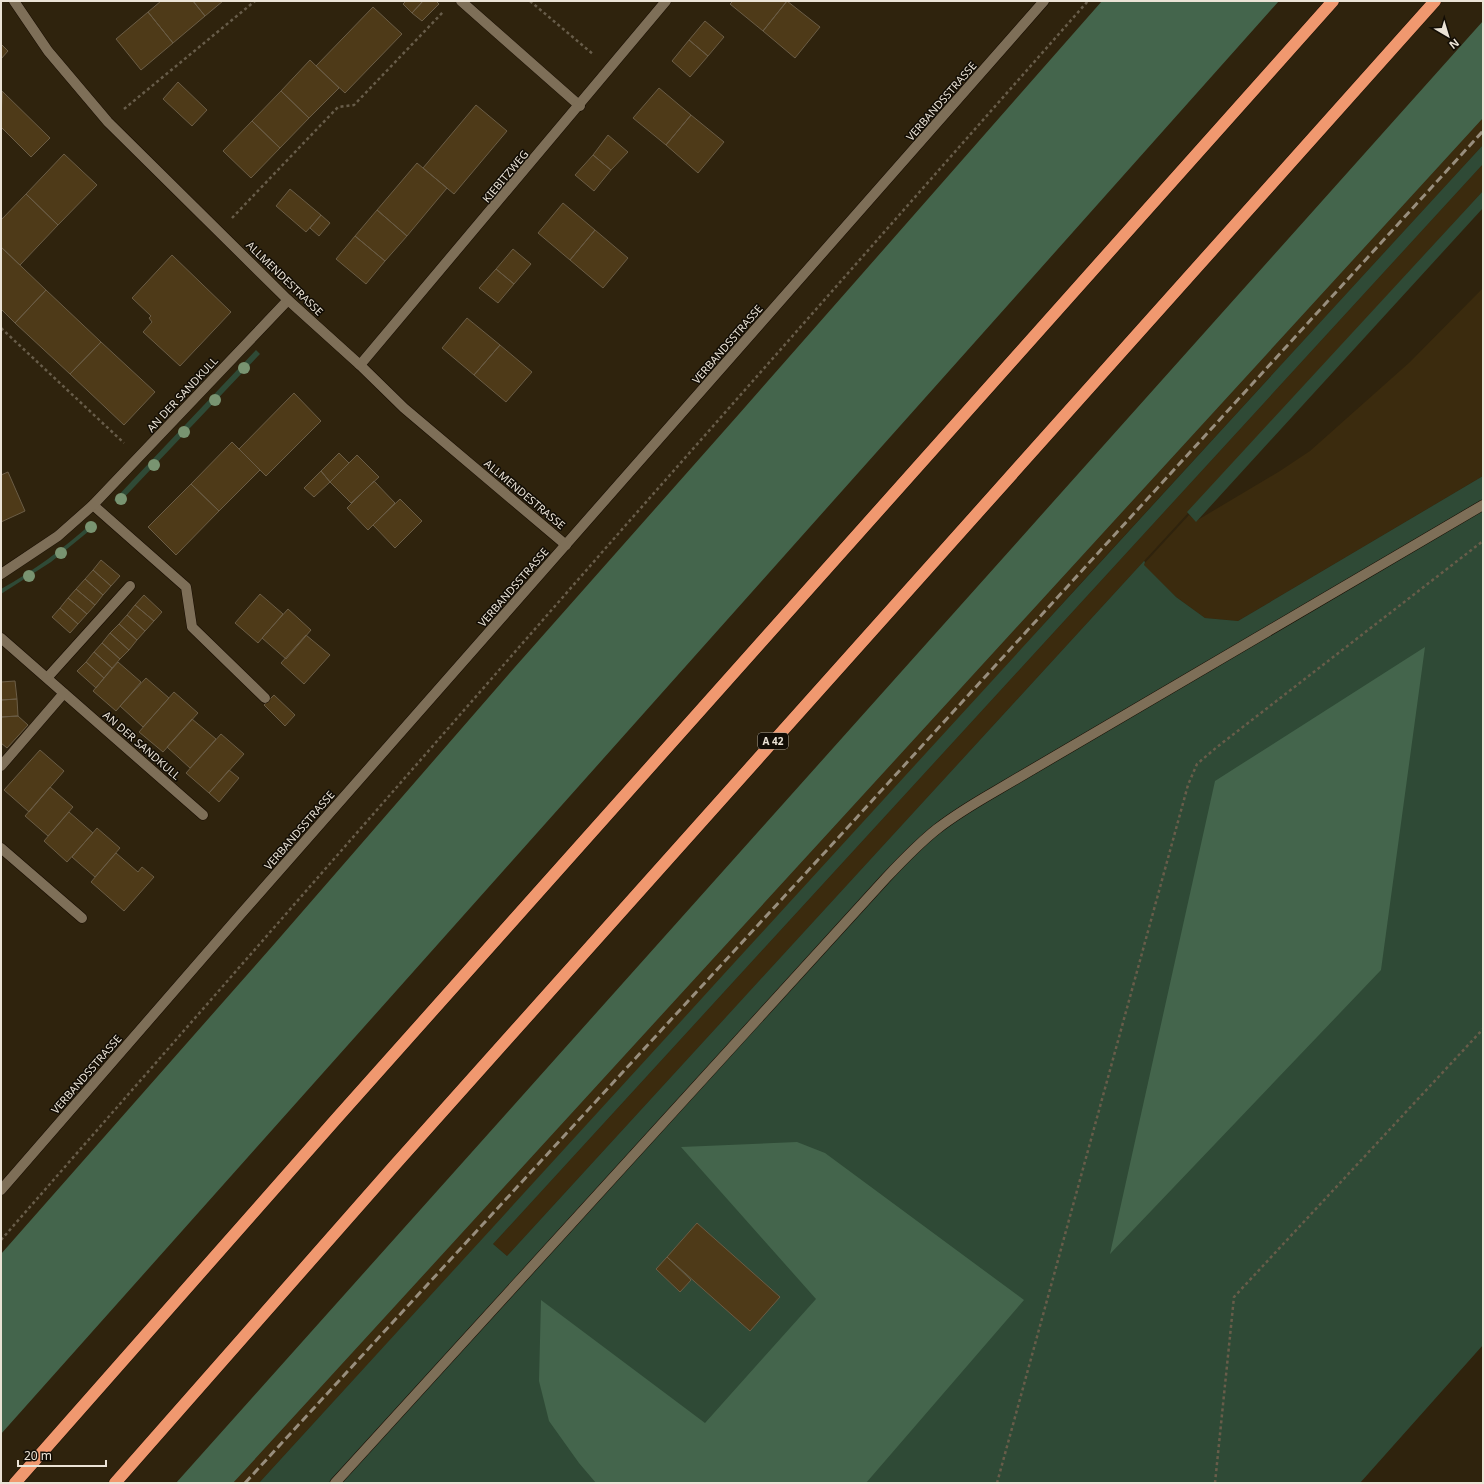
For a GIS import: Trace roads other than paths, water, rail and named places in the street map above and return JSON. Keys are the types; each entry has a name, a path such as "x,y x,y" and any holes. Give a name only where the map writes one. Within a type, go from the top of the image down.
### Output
{"highway":[{"path":"14,1483 373,1077 1332,1"},
{"name":"A 42","path":"115,1483 398,1161 1435,1"}],"street":[{"name":"ALLMENDESTRASSE","path":"14,1 48,51 108,122 220,231 288,300 360,365 404,408 566,545"},
{"path":"461,1 580,106"},
{"name":"KIEBITZWEG","path":"360,365 580,106 666,1"},
{"name":"VERBANDSSTRASSE","path":"1,1190 245,909 1044,1"},
{"name":"AN DER SANDKULL","path":"1,574 58,536 93,505 288,300"},
{"path":"93,505 186,587 192,627 265,698"},
{"path":"335,1483 912,850 938,828 966,809 1483,505"},
{"path":"47,678 130,586"},
{"name":"AN DER SANDKULL","path":"1,638 203,815"},
{"path":"1,766 64,693"},
{"path":"1,848 82,918"}],"railway":[{"path":"245,1483 838,838 1483,131"}]}
